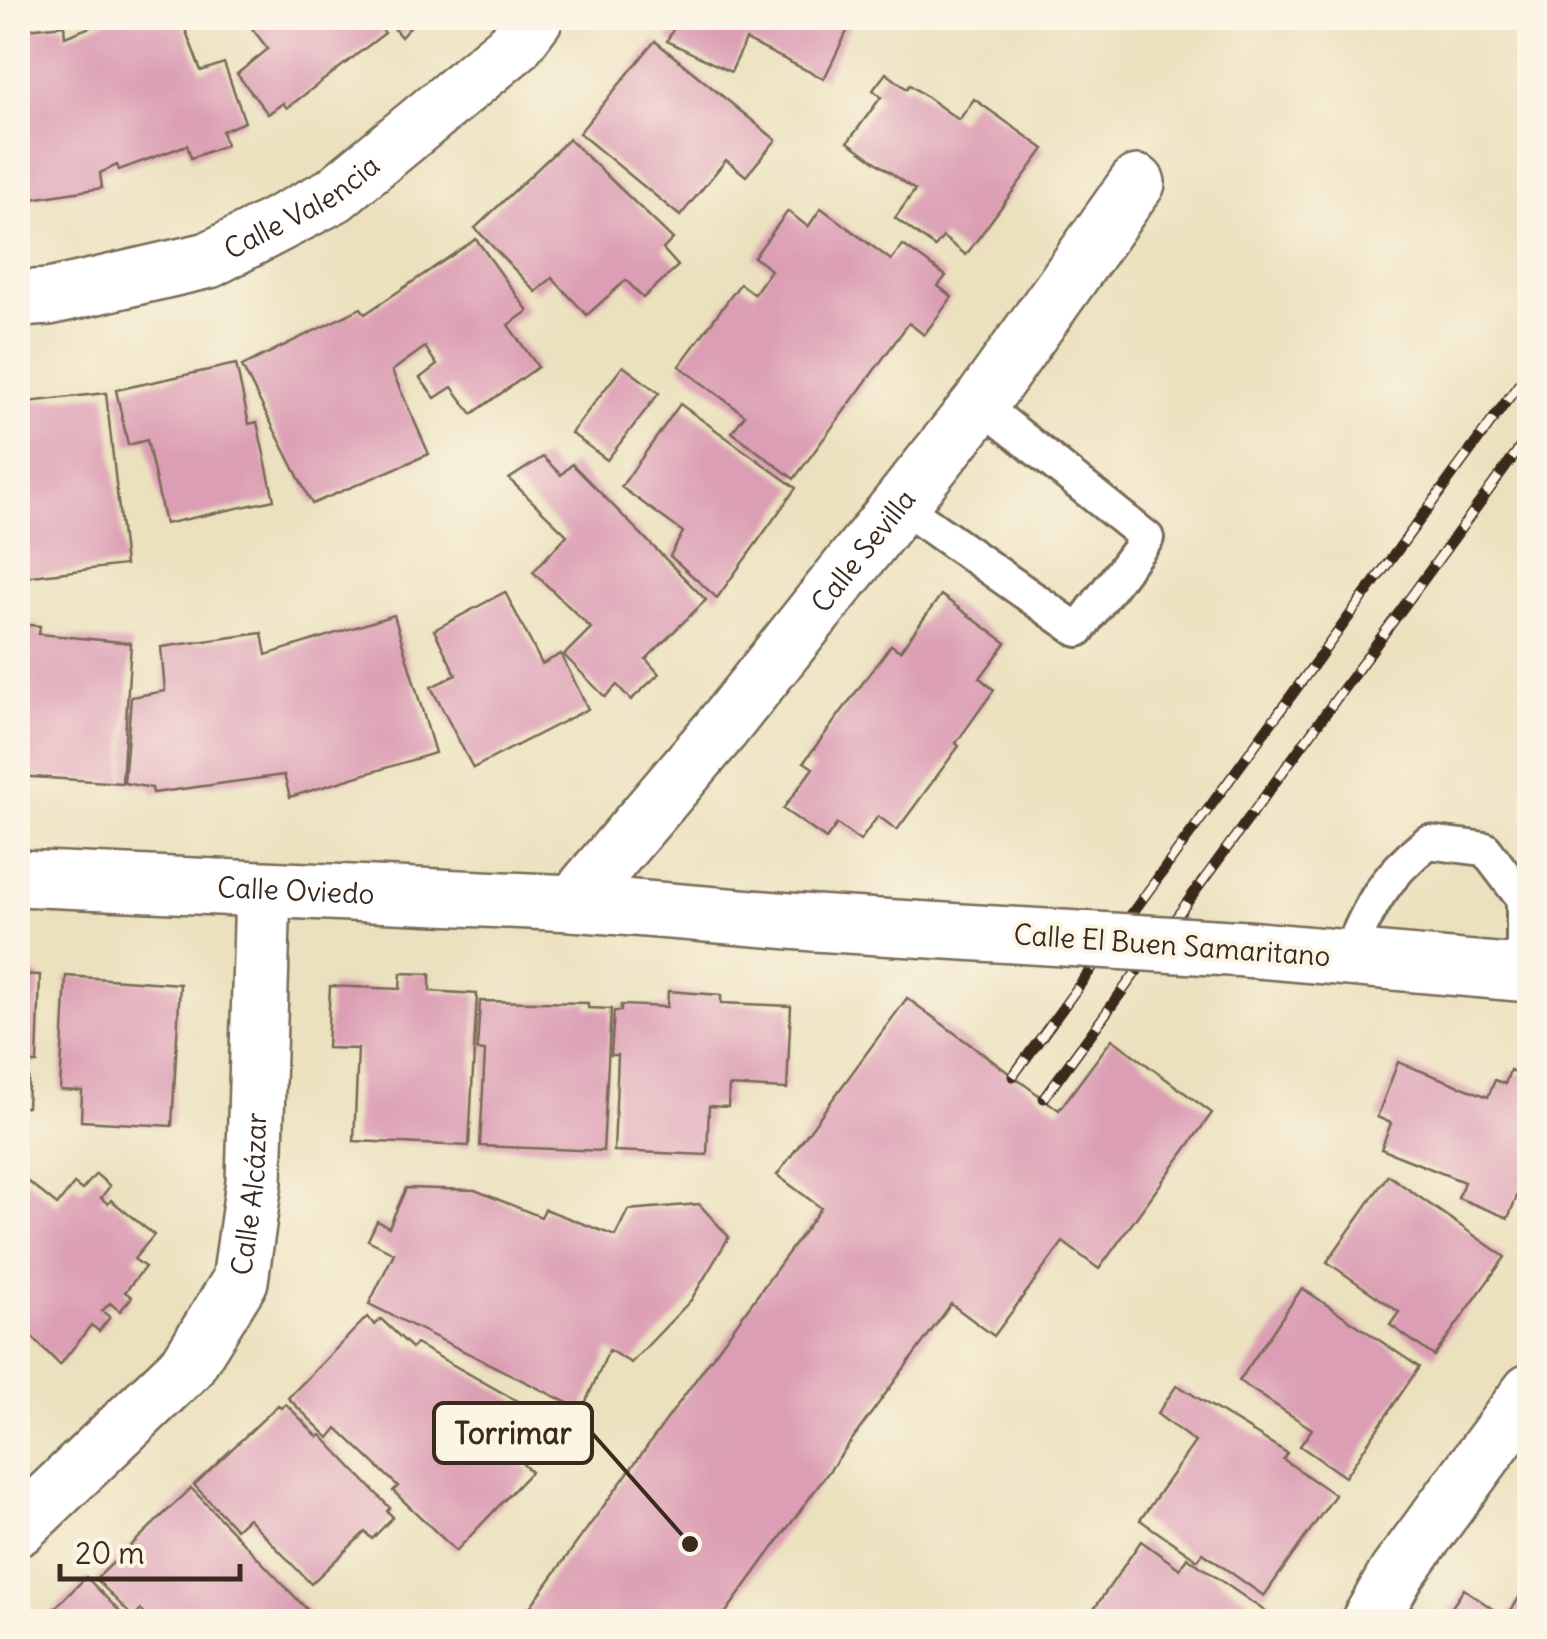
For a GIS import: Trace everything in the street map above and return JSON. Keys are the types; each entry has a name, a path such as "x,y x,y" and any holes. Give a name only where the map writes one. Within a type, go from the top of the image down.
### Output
{"street":[{"name":"Calle Valencia","path":"18,299 49,298 209,260 334,196 514,46 535,18"},
{"name":"Calle Sevilla","path":"573,903 722,729 980,404 1137,182"},
{"name":"Calle Oviedo","path":"18,878 573,903"},
{"name":"Calle Alcázar","path":"18,1528 186,1366 240,1281 254,1182 262,891"},
{"name":"Calle El Buen Samaritano","path":"573,903 814,923 1246,948 1526,974"},
{"path":"1370,1622 1397,1574 1530,1392"}],"lane":[{"path":"900,505 1078,630 1146,538 980,404"},
{"path":"1348,956 1374,897 1400,864 1428,842 1485,849 1523,899 1526,974"}],"building":[{"path":"113,18 181,18 201,71 224,63 245,122 222,131 226,145 191,158 187,145 100,173 102,188 18,201 18,30 64,25 65,37"},
{"path":"244,18 373,18 385,33 287,108 283,103 268,114 237,74 268,49"},
{"path":"385,18 418,18 401,37"},
{"path":"679,18 871,18 867,25 853,19 824,79 746,40 731,72 667,41"},
{"path":"655,41 776,140 746,176 726,160 680,216 579,133"},
{"path":"886,73 959,120 974,99 1044,149 966,255 943,237 935,247 895,218 915,190 848,142 881,97 873,90"},
{"path":"569,139 673,239 663,249 678,266 643,298 626,280 587,315 552,278 536,292 475,228"},
{"path":"821,208 891,260 903,245 946,276 938,286 952,297 924,335 909,323 794,479 732,432 745,415 679,366 740,284 754,294 771,270 754,257 788,211 808,227"},
{"path":"476,239 528,311 508,325 538,367 472,414 452,387 435,398 420,378 437,365 425,347 392,371 429,454 312,504 242,366 361,308 365,314"},
{"path":"236,364 249,424 257,422 274,500 165,524 147,440 128,445 116,390"},
{"path":"623,366 659,393 607,460 571,433"},
{"path":"106,393 125,565 23,577 18,530 18,403"},
{"path":"680,404 796,488 717,598 670,556 683,532 621,487"},
{"path":"543,457 561,475 572,464 706,600 646,659 659,674 631,700 617,685 605,697 564,655 591,628 533,572 567,535 509,479"},
{"path":"505,592 542,664 561,654 588,709 473,768 431,687 456,675 434,630"},
{"path":"941,595 1006,643 980,678 994,690 956,743 959,746 897,830 878,816 860,841 837,824 826,839 783,809 813,768 804,762 891,645 900,651"},
{"path":"394,615 435,753 290,797 284,775 153,793 152,788 124,783 131,697 165,691 161,647 262,633 266,655"},
{"path":"18,624 40,626 39,634 131,643 122,783 18,776"},
{"path":"401,973 430,974 430,991 477,994 469,1146 354,1141 358,1049 327,1048 330,986 400,989"},
{"path":"18,974 40,975 37,1063 29,1063 27,1107 18,1107"},
{"path":"66,976 180,984 172,1126 81,1121 82,1091 60,1090"},
{"path":"668,991 721,995 721,1003 791,1006 787,1089 729,1086 728,1107 709,1106 707,1155 614,1151 618,1055 611,1055 614,1011 621,1011 621,1005 667,1007"},
{"path":"907,998 1059,1110 1112,1039 1212,1113 1099,1269 1063,1242 994,1336 951,1304 719,1622 519,1622 821,1208 777,1175"},
{"path":"480,1001 588,1003 588,1008 611,1009 603,1151 480,1146 485,1051 477,1050"},
{"path":"1398,1062 1488,1097 1495,1080 1505,1084 1510,1070 1530,1078 1530,1165 1508,1218 1458,1198 1464,1182 1381,1149 1391,1123 1377,1117"},
{"path":"96,1174 110,1186 101,1198 108,1204 111,1200 154,1235 134,1259 145,1267 125,1292 132,1297 120,1311 110,1303 102,1311 110,1317 99,1331 91,1325 60,1365 18,1323 18,1187 24,1178 57,1205 74,1184 82,1190"},
{"path":"1388,1175 1505,1257 1434,1356 1390,1325 1399,1312 1327,1262"},
{"path":"406,1188 475,1190 541,1217 545,1209 615,1236 628,1210 699,1204 729,1237 691,1300 631,1363 609,1350 582,1410 369,1304 394,1253 368,1240 377,1221 389,1227"},
{"path":"1302,1288 1419,1367 1345,1477 1300,1446 1312,1429 1239,1381"},
{"path":"367,1317 375,1325 381,1319 412,1348 416,1344 524,1405 494,1435 531,1472 456,1551 393,1491 398,1486 337,1428 329,1438 288,1398"},
{"path":"1177,1385 1287,1453 1283,1459 1335,1495 1264,1596 1203,1553 1198,1560 1140,1520 1195,1442 1157,1414"},
{"path":"286,1404 318,1437 321,1435 390,1508 387,1511 393,1517 372,1539 365,1532 311,1584 248,1518 236,1529 194,1485 278,1405 281,1408"},
{"path":"191,1488 319,1622 152,1622 141,1610 134,1618 96,1579"},
{"path":"1141,1541 1180,1569 1187,1557 1266,1612 1259,1622 1085,1622"},
{"path":"86,1577 130,1622 41,1622"},
{"path":"1530,1580 1530,1622 1504,1622"},
{"path":"1464,1589 1500,1614 1495,1622 1442,1622"}],"railway":[{"path":"1013,1076 1530,369"},
{"path":"1044,1098 1530,434"}],"place":[{"name":"Torrimar","path":"690,1544"}]}
